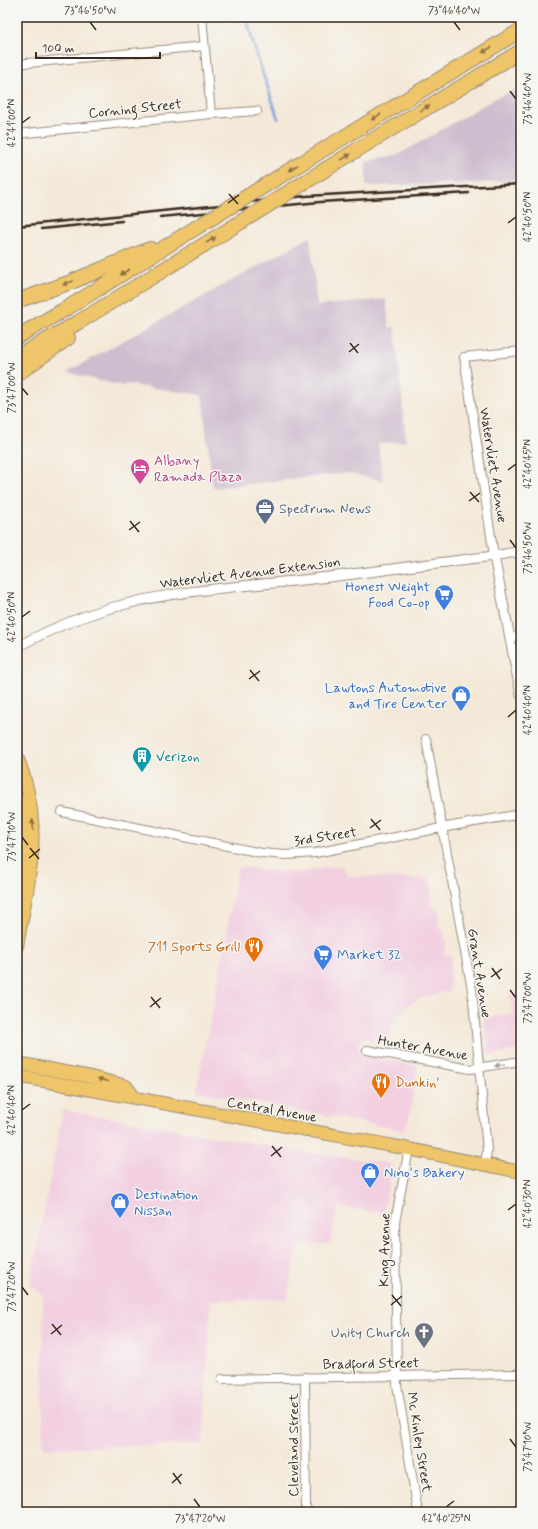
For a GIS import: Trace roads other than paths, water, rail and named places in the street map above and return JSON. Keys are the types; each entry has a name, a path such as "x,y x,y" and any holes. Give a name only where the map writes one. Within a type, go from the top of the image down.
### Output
{"highway":[{"path":"17,337 69,307 326,148 521,30"},
{"path":"17,357 77,323 368,143 521,51"},
{"path":"17,301 71,282 194,229"},
{"path":"17,374 180,259"}],"main road":[{"path":"17,757 29,794 34,836 30,876 17,946"},
{"path":"17,799 21,822 22,852 17,888"},
{"path":"17,1063 92,1077 126,1086 134,1098"},
{"name":"Central Avenue","path":"17,1076 409,1149 521,1172"}],"street":[{"path":"202,17 211,114"},
{"path":"17,64 204,46"},
{"name":"Corning Street","path":"17,134 211,114 257,111"},
{"name":"Watervliet Avenue","path":"521,351 464,357 494,556 521,695"},
{"name":"Watervliet Avenue Extension","path":"17,647 54,629 84,617 146,600 494,556 521,551"},
{"path":"510,638 521,636"},
{"name":"Grant Avenue","path":"426,739 441,828 472,988 487,1150 485,1165"},
{"name":"3rd Street","path":"62,812 262,853 286,855 315,853 521,814"},
{"name":"Hunter Avenue","path":"367,1050 469,1069 521,1061"},
{"name":"King Avenue","path":"397,1376 395,1222 409,1149"},
{"name":"Bradford Street","path":"222,1380 521,1374"},
{"name":"Mc Kinley Street","path":"397,1376 418,1512"},
{"name":"Cleveland Street","path":"305,1378 306,1512"}],"waterway":[{"path":"247,17 257,56 278,119"}],"railway":[{"path":"17,226 306,196 521,184"},
{"path":"160,217 320,202 469,193"},
{"path":"41,229 122,221"}],"place":[{"name":"Albany Ramada Plaza","path":"140,485"},
{"name":"Spectrum News","path":"265,525"},
{"name":"Honest Weight Food Co-op","path":"444,611"},
{"name":"Lawtons Automotive and Tire Center","path":"461,712"},
{"name":"Verizon","path":"142,773"},
{"name":"711 Sports Grill","path":"254,963"},
{"name":"Market 32","path":"323,971"},
{"name":"Dunkin'","path":"381,1099"},
{"name":"Nino's Bakery","path":"370,1189"},
{"name":"Destination Nissan","path":"120,1219"},
{"name":"Unity Church","path":"424,1349"}]}
